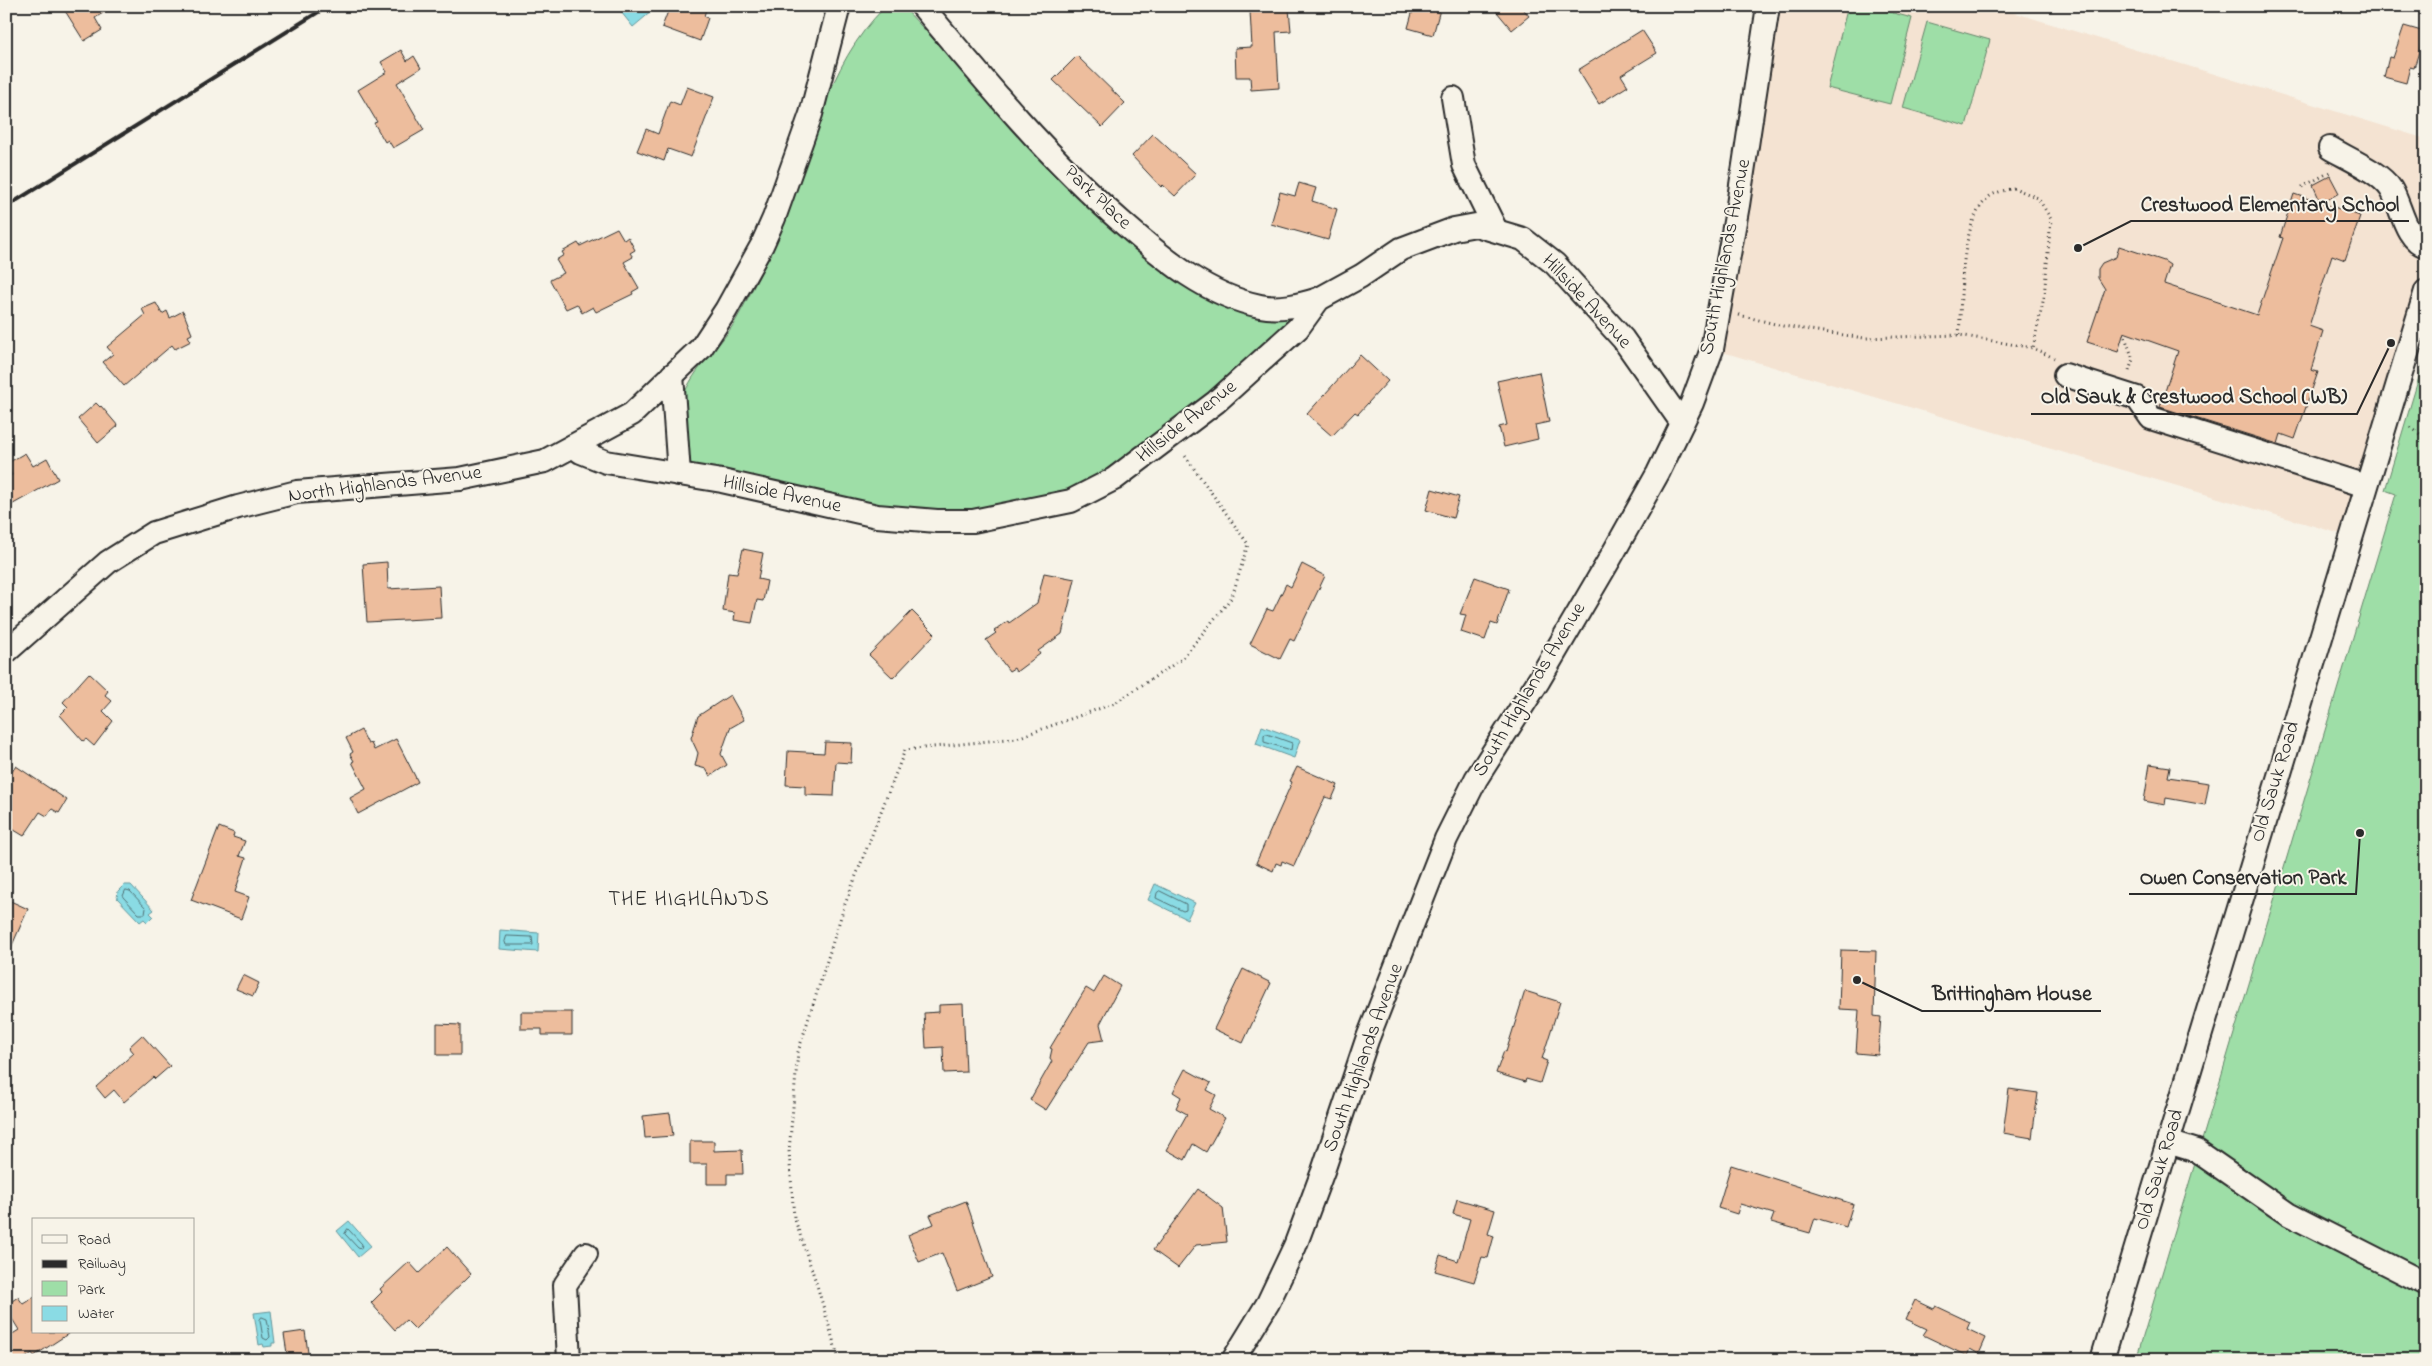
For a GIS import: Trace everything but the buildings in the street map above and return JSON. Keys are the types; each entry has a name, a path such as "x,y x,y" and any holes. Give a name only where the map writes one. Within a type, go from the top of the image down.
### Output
{"street":[{"name":"North Highlands Avenue","path":"6,652 108,562 154,533 238,507 297,492 460,479 545,461 632,414 701,348 726,310 762,245 774,218 811,114 838,6"},
{"name":"Park Place","path":"922,6 990,87 1088,193 1147,244 1195,280 1228,297 1262,306 1290,307 1319,299"},
{"name":"South Highlands Avenue","path":"1233,1360 1268,1303 1295,1246 1323,1171 1367,1040 1446,839 1476,779 1539,680 1658,473 1682,423 1712,349 1766,34 1768,6"},
{"path":"1453,98 1464,165 1496,230"},
{"path":"2330,148 2384,181 2391,189 2413,237 2419,244 2426,246"},
{"name":"Hillside Avenue","path":"573,446 606,462 678,474 876,516 936,522 973,521 1072,501 1114,479 1216,402 1298,328 1319,299 1361,276 1401,249 1454,228 1476,225 1523,239 1555,264 1623,339 1682,423"},
{"name":"Old Sauk Road","path":"2102,1360 2426,291"},
{"path":"2060,367 2137,398 2151,418 2366,486"},
{"path":"672,375 678,474"},
{"path":"2168,1142 2197,1151 2288,1214 2426,1284"},
{"path":"569,1360 565,1285 586,1254"}],"path":[{"path":"2302,186 2334,170"},
{"path":"1959,335 1964,255 1974,219 1989,196 2014,188 2038,198 2051,219 2044,297 2033,348"},
{"path":"1719,310 1783,326 1864,338 1959,335 2033,348 2060,367"},
{"path":"2122,393 2133,359 2125,337"},
{"path":"2411,427 2426,439"},
{"path":"839,1360 794,1217 789,1151 798,1052 845,904 905,750 1016,738 1115,703 1182,660 1232,597 1248,544 1203,479 1169,438"}],"shaded area":[{"path":"1768,6 1993,6 2426,139 2426,291 2351,537 1712,349"}],"green space":[{"path":"1848,6 1867,6 1912,18 1890,104 1827,88"},
{"path":"885,7 907,11 1112,230 1213,301 1301,311 1194,411 1067,495 1005,509 940,512 883,510 694,469 686,463 680,419 684,394 697,371 729,331 749,297 782,224 822,110 834,82 848,55 865,30"},
{"path":"1927,22 1990,40 1966,126 1903,108"},
{"path":"2426,354 2426,1360 2136,1360 2396,494 2385,490"}],"water":[{"path":"628,6 653,6 652,11 633,27 621,12"},
{"path":"1262,726 1300,740 1294,758 1256,744"},
{"path":"1155,884 1195,903 1187,919 1148,900"},
{"path":"124,885 131,885 154,910 150,913 153,916 147,922 144,919 140,922 117,898 118,891"},
{"path":"500,930 539,933 538,952 499,949"},
{"path":"349,1221 371,1246 358,1257 337,1231"},
{"path":"271,1311 275,1343 272,1343 272,1346 264,1347 263,1344 259,1345 254,1313"}],"railway":[{"path":"6,207 328,6"}],"place":[{"name":"Crestwood Elementary School","path":"2078,248"},
{"name":"Old Sauk & Crestwood School (WB)","path":"2391,343"},
{"name":"Owen Conservation Park","path":"2360,833"},
{"name":"Brittingham House","path":"1857,980"}],"district":[{"name":"THE HIGHLANDS","path":"689,900"}]}
